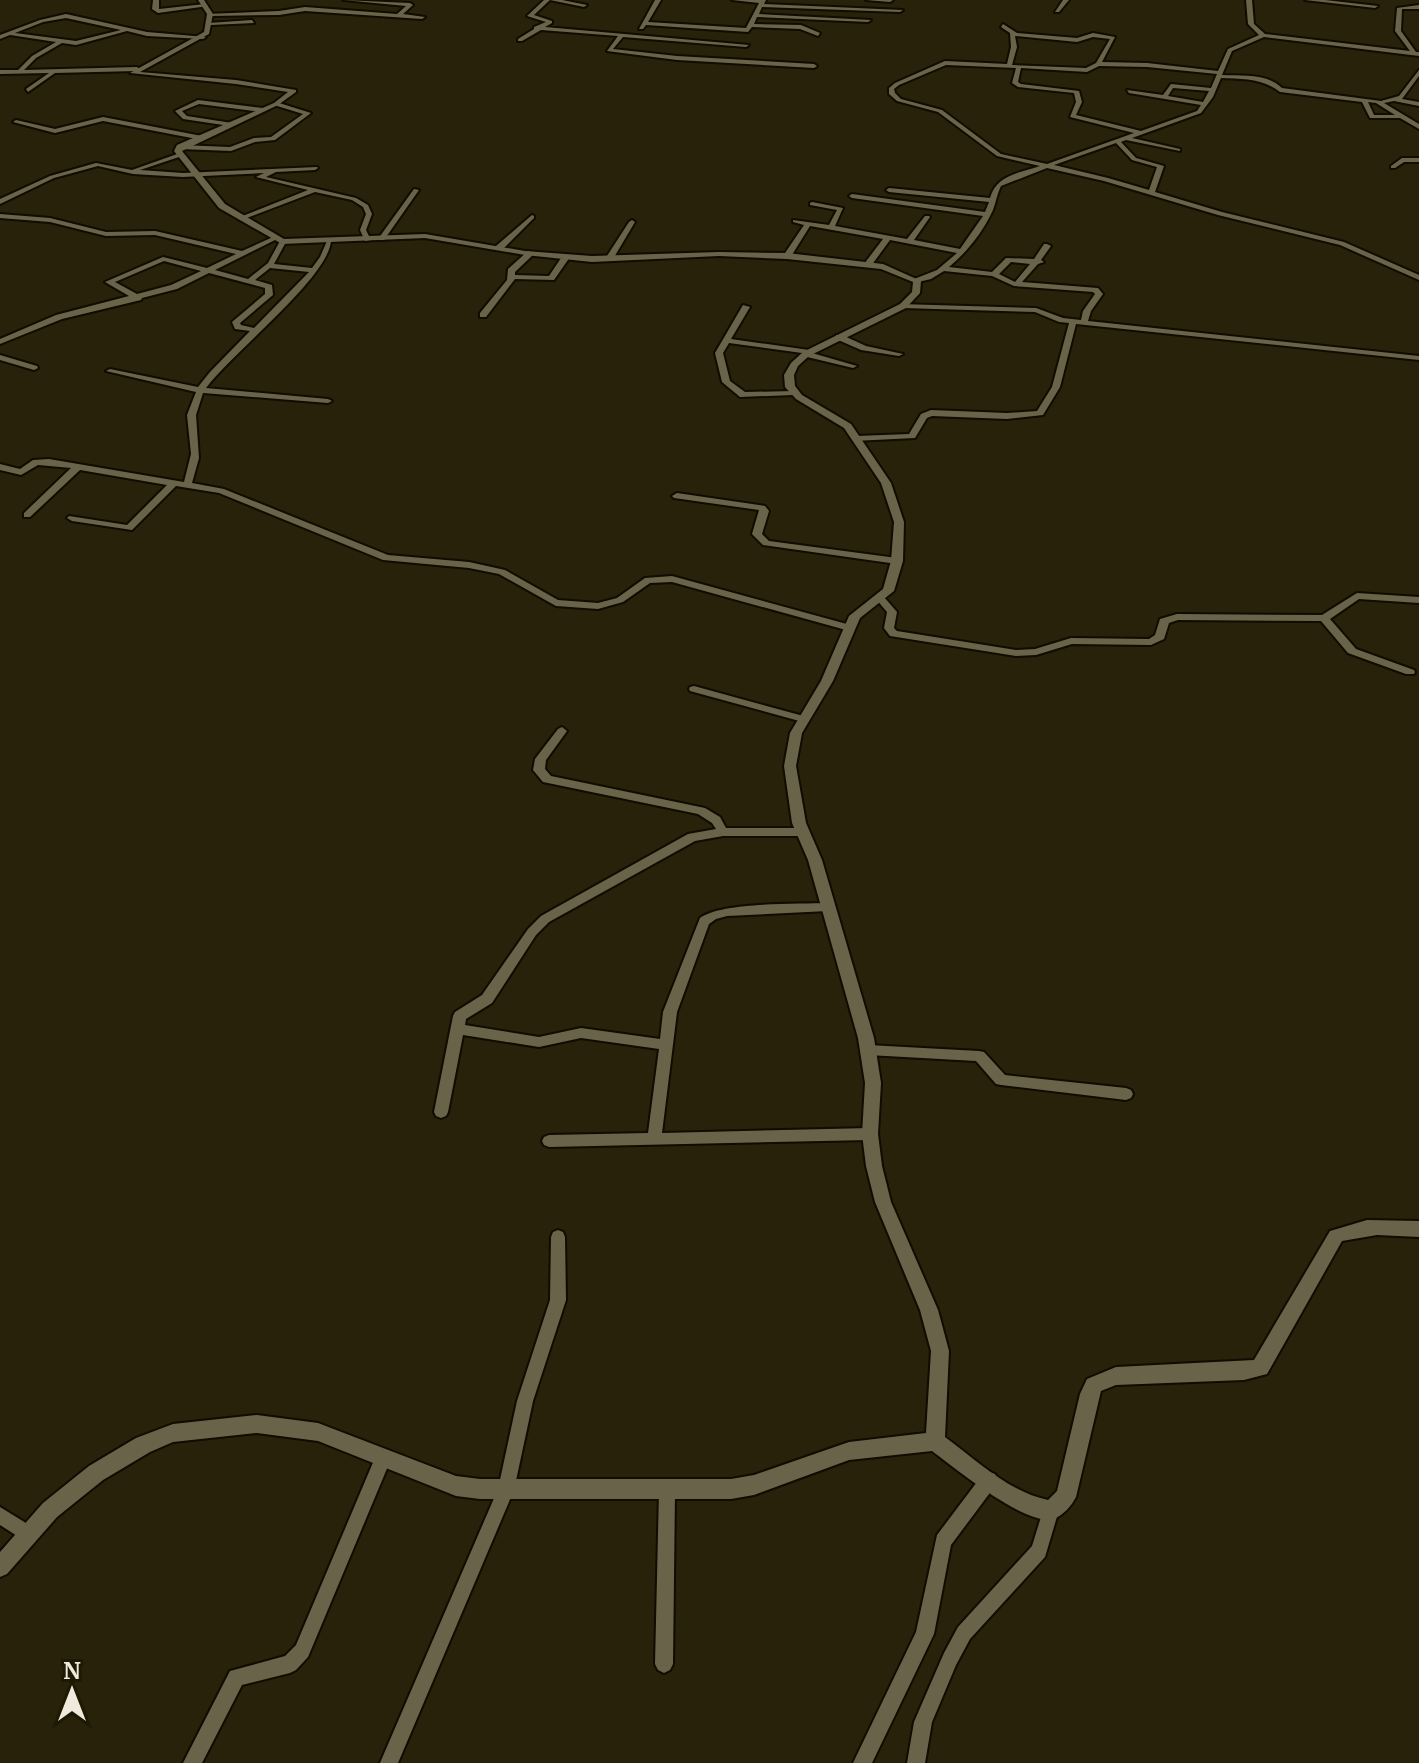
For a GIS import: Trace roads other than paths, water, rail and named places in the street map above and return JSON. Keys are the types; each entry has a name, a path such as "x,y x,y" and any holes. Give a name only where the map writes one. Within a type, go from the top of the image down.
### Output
{"street":[{"path":"156,0 158,11 279,13 305,9 422,17"},
{"path":"346,0 410,5 399,15"},
{"path":"344,11 356,0"},
{"path":"520,40 550,22 530,16 550,0 584,5"},
{"path":"636,36 658,0"},
{"path":"735,0 900,10"},
{"path":"869,0 890,0"},
{"path":"1057,11 1066,0"},
{"path":"1249,0 1251,24 1263,35"},
{"path":"1308,0 1375,6"},
{"path":"645,23 748,30 762,2"},
{"path":"1416,53 1398,31 1400,8 1419,7"},
{"path":"207,11 252,22"},
{"path":"203,37 207,11"},
{"path":"756,15 868,20"},
{"path":"0,37 66,16 127,29 203,37"},
{"path":"801,27 805,18"},
{"path":"751,25 801,27 818,34"},
{"path":"1003,26 1012,34 1077,40 1093,35 1111,36 1113,38 1098,64"},
{"path":"536,28 746,45"},
{"path":"0,30 61,41 89,41 127,29"},
{"path":"1009,66 1014,47 1012,34"},
{"path":"622,35 610,51 814,66"},
{"path":"0,342 59,317 138,298 278,240 329,242 446,237 531,253 609,259 719,254 787,256 868,264 906,274 917,281 936,275 960,251 987,214 996,185 1040,167 1187,118 1205,104 1230,50 1263,35 1416,53"},
{"path":"132,171 276,104 294,91 236,82 133,73 203,37"},
{"path":"20,71 38,54 61,41"},
{"path":"702,41 703,46 741,50 739,61"},
{"path":"1419,72 1413,77 1409,90 1394,99 1380,102 1278,90 1275,83 1262,79 1147,65 1098,64 1081,70 939,64 891,89 899,100 940,111 999,155 1342,243 1419,278"},
{"path":"1019,67 1015,83 1020,86 1077,92 1079,102 1072,116 1146,133"},
{"path":"0,72 137,69"},
{"path":"28,90 52,73"},
{"path":"1165,96 1174,86 1213,90"},
{"path":"1129,91 1205,104"},
{"path":"1394,99 1419,104"},
{"path":"1364,100 1372,117 1399,117"},
{"path":"230,124 183,117 178,113 180,108 198,102 263,110"},
{"path":"1380,102 1381,108 1419,127"},
{"path":"180,151 231,149 254,140 273,139 308,113 276,104"},
{"path":"159,131 183,117"},
{"path":"16,122 63,131 103,119 202,138"},
{"path":"1128,139 1178,150"},
{"path":"1118,142 1134,159 1161,166 1151,193"},
{"path":"180,151 194,175 222,206 278,240"},
{"path":"1393,167 1402,160 1419,160"},
{"path":"0,202 52,177 93,165 194,175 315,168"},
{"path":"276,169 259,177 354,199 366,206 369,214 363,230 367,240"},
{"path":"382,239 416,190"},
{"path":"889,190 993,200"},
{"path":"242,218 312,191"},
{"path":"852,196 987,214"},
{"path":"812,204 841,209 831,228"},
{"path":"0,216 50,220 106,234 155,233 244,254"},
{"path":"499,248 532,217"},
{"path":"909,242 927,217"},
{"path":"795,221 960,251"},
{"path":"609,259 632,222"},
{"path":"787,256 808,223"},
{"path":"868,264 888,238"},
{"path":"250,281 269,266 278,240"},
{"path":"188,483 195,454 190,418 200,390 294,292 323,258 329,242"},
{"path":"1017,284 1027,268 1040,262 1047,246"},
{"path":"483,315 512,277 511,271 531,253"},
{"path":"512,277 551,278 566,257"},
{"path":"138,298 109,282 163,259 250,281 270,291 294,292"},
{"path":"994,274 1006,261 1040,262"},
{"path":"269,266 312,270"},
{"path":"943,269 994,274 1017,284 1097,291 1099,294 1087,311 1084,323"},
{"path":"794,393 789,375 794,365 807,353 903,306 916,293 917,281"},
{"path":"255,330 238,327 236,322 270,291"},
{"path":"903,306 1036,310 1084,323 1419,358"},
{"path":"746,307 725,340 718,360 726,382 734,391 753,395 794,393 846,423 886,483 895,506 897,561 892,581 881,599 861,611 850,628 827,681 803,719 791,747 790,766 803,832 828,907 868,1050 873,1083 870,1134 883,1202 914,1268 940,1351 935,1441"},
{"path":"857,439 912,436 924,416 931,413 1007,416 1040,413 1056,387 1073,321"},
{"path":"839,337 856,345 899,354"},
{"path":"725,340 807,353 853,366"},
{"path":"836,361 856,345"},
{"path":"0,357 34,368"},
{"path":"110,371 200,390 328,401"},
{"path":"0,467 21,472 42,461 188,483 221,491 386,558 469,565 502,572 556,603 598,606 620,600 648,580 672,579 850,628"},
{"path":"27,515 78,467"},
{"path":"72,518 129,528 175,482"},
{"path":"677,496 762,508 764,511 757,534 766,543 897,561"},
{"path":"881,599 892,612 889,628 894,634 1016,653 1036,652 1071,641 1151,642 1160,637 1164,621 1177,617 1324,618 1357,596 1419,600"},
{"path":"1324,618 1352,651 1410,672"},
{"path":"694,689 803,719"},
{"path":"562,731 541,759 539,770 547,779 701,811 711,815 723,832"},
{"path":"441,1112 460,1016 487,999 532,932 545,919 674,845 705,833 803,832"},
{"path":"654,1138 670,1012 704,921 712,915 828,907"},
{"path":"457,1029 539,1042 581,1033 664,1045"},
{"path":"868,1050 979,1056 1001,1080 1126,1094"},
{"path":"549,1141 870,1134"},
{"path":"916,1763 923,1722 964,1633 1039,1551 1051,1510 1066,1497 1089,1394 1094,1385 1116,1376 1260,1368 1336,1236 1353,1229 1377,1226 1419,1229"},
{"path":"389,1763 506,1490 525,1401 558,1300 558,1237"},
{"path":"1,1563 50,1510 96,1473 143,1445 173,1433 257,1424 318,1432 456,1486 506,1490 667,1491 754,1485 849,1451 935,1441 989,1480 1035,1507 1051,1510"},
{"path":"192,1763 236,1677 290,1664 302,1651 383,1459"},
{"path":"862,1763 925,1634 943,1541 989,1480"},
{"path":"664,1664 667,1491"},
{"path":"0,1515 28,1534"}]}
